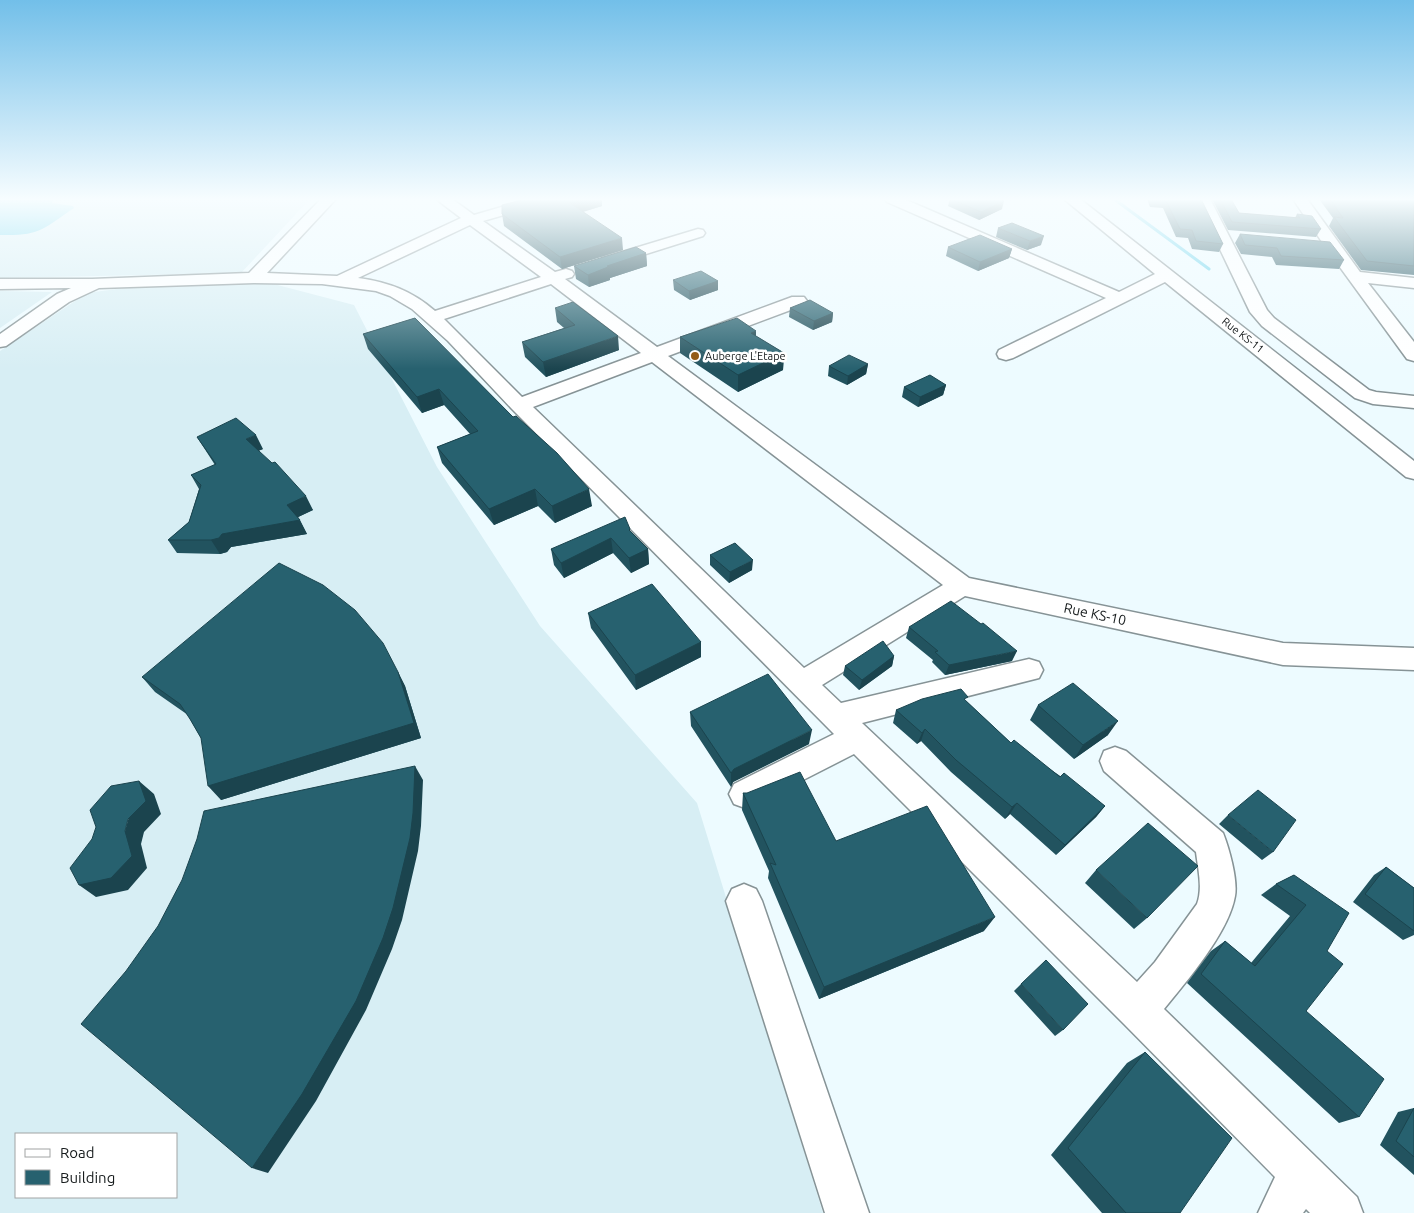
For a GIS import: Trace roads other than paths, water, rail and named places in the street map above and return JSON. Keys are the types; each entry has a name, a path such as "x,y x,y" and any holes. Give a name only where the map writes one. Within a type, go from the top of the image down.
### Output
{"street":[{"path":"254,278 276,256"},
{"path":"342,280 391,256"},
{"path":"521,256 962,586 802,683"},
{"path":"432,317 625,256"},
{"path":"1022,256 1119,298"},
{"name":"Rue KS-11","path":"1142,256 1414,472"},
{"path":"1231,256 1259,312 1268,322 1362,394 1373,398 1414,402"},
{"path":"1340,256 1414,356"},
{"path":"1006,354 1166,275"},
{"path":"1357,277 1414,283"},
{"path":"0,284 254,278 342,280 379,286 396,292 418,305 1138,1010 1341,1213"},
{"path":"0,342 71,293 96,283"},
{"path":"519,405 798,301"},
{"name":"Rue KS-10","path":"962,586 1283,654 1414,659"},
{"path":"745,794 847,727 1029,670"},
{"path":"1115,760 1211,844 1216,872 1218,895 1211,915 1174,967 1138,1010"},
{"path":"744,901 847,1213"},
{"path":"1280,1213 1300,1173"}],"waterway":[{"path":"1191,256 1209,269"}],"place":[{"name":"Auberge L'Etape","path":"695,356"}]}
